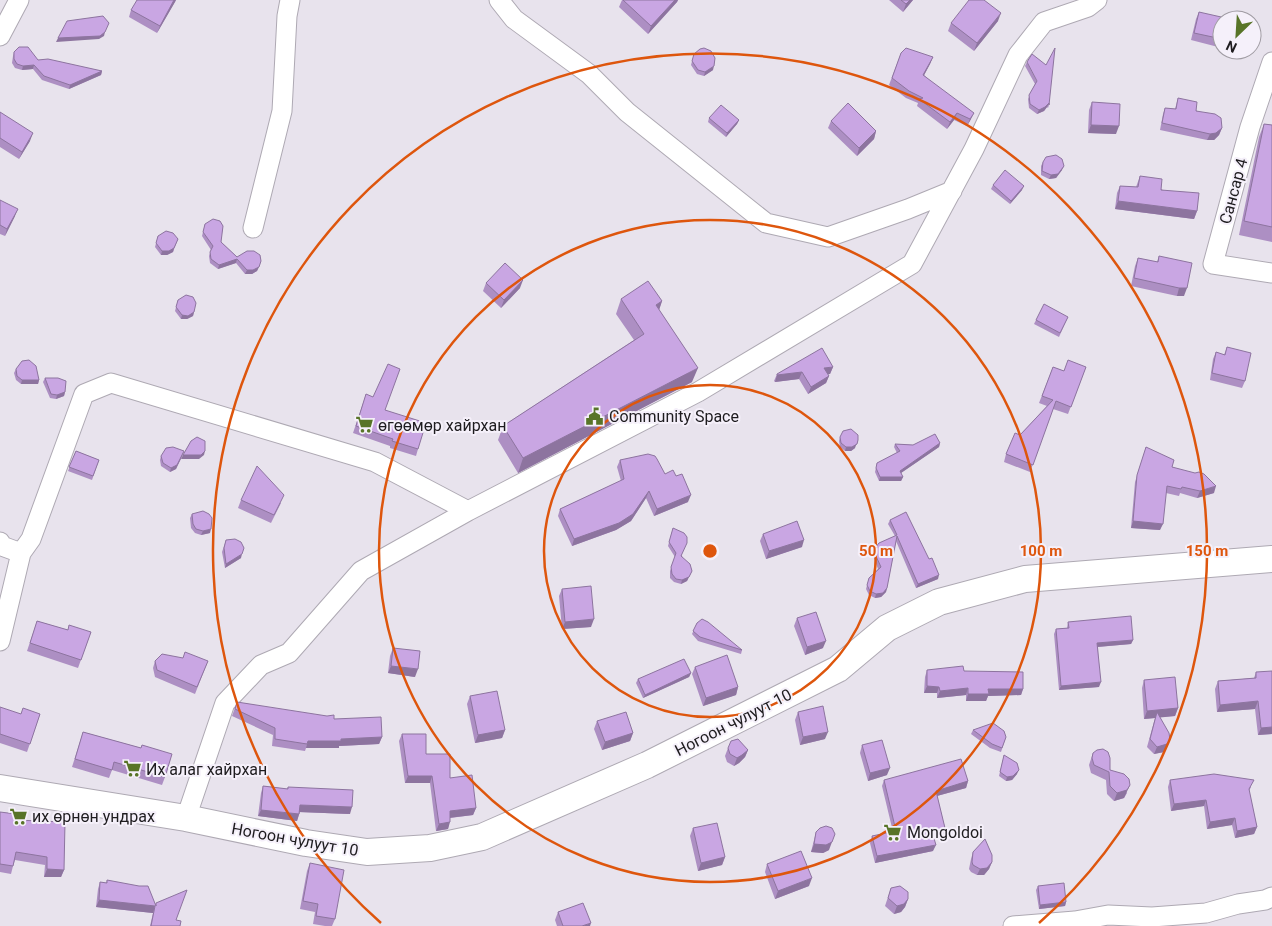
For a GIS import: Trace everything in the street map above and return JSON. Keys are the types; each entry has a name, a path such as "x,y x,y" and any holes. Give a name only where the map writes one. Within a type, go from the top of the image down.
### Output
{"street":[{"path":"0,36 20,0"},
{"path":"253,228 282,111 287,16 290,0"},
{"path":"499,0 514,19 589,74 626,112 766,223 828,237 908,209 952,190"},
{"path":"186,818 225,703 261,665 288,653 361,571 468,511 698,392 912,264 974,149 1018,55 1044,22 1088,7 1097,0"},
{"name":"Сансар 4","path":"1272,62 1250,127 1213,264 1272,273"},
{"path":"0,641 21,553 31,539 84,394 111,383 375,462 468,511"},
{"path":"0,542 2,546 21,553"},
{"name":"Ногоон чулуут 10","path":"0,788 186,818 306,843 367,852 430,848 482,837 647,765 838,669 888,628 940,602 1025,579 1272,559"},
{"path":"1013,926 1108,915 1152,917 1206,913 1272,897"}],"building":[{"path":"137,0 174,0 160,26 131,10"},
{"path":"623,0 675,0 651,26"},
{"path":"901,0 910,0 906,4"},
{"path":"969,0 984,0 1001,13 977,43 951,23"},
{"path":"1199,12 1212,15 1212,37 1194,33"},
{"path":"103,16 109,23 105,32 100,36 58,38 67,21"},
{"path":"19,47 28,47 38,60 48,59 102,71 70,85 44,76 34,65 23,66 17,64 14,59 14,52"},
{"path":"704,48 711,51 715,58 714,66 705,72 698,70 692,61 694,54"},
{"path":"906,48 933,57 923,75 974,113 970,119 957,113 950,122 919,99 923,98 909,91 892,78 901,53"},
{"path":"1055,48 1049,105 1049,103 1039,110 1030,104 1029,95 1037,81 1027,62 1032,54 1046,65"},
{"path":"1178,98 1197,102 1196,111 1215,114 1221,118 1222,128 1216,133 1210,134 1162,123 1165,108 1176,109"},
{"path":"1092,102 1120,104 1119,126 1091,125"},
{"path":"848,103 876,131 859,148 831,121"},
{"path":"721,105 739,120 727,133 709,118"},
{"path":"0,112 33,133 22,152 0,138"},
{"path":"1264,124 1272,125 1272,227 1244,221"},
{"path":"1056,155 1062,159 1064,166 1058,174 1051,175 1042,171 1043,162 1046,157"},
{"path":"1005,170 1024,186 1011,201 993,185"},
{"path":"1140,176 1162,179 1161,190 1199,193 1197,211 1118,201 1120,186 1138,187"},
{"path":"0,200 18,209 7,229 0,225"},
{"path":"213,219 220,221 223,226 221,242 237,257 247,251 254,251 260,255 259,267 247,270 237,259 219,265 211,259 210,252 213,246 203,232 205,224"},
{"path":"166,231 173,233 178,239 174,248 169,251 162,251 156,243 158,236"},
{"path":"1159,256 1192,263 1187,288 1134,278 1138,258 1158,262"},
{"path":"505,263 523,280 504,300 486,283"},
{"path":"648,281 662,301 656,305 698,368 523,458 503,426 644,334 621,299"},
{"path":"186,295 193,297 196,303 194,312 188,316 182,315 176,307 178,300"},
{"path":"1044,304 1068,317 1060,333 1036,320"},
{"path":"1227,347 1251,353 1245,381 1212,373 1216,352 1225,355"},
{"path":"822,348 833,367 824,368 829,376 811,387 802,372 777,375 777,374"},
{"path":"29,360 36,366 39,380 22,380 17,376 16,369 22,361"},
{"path":"1068,360 1086,367 1071,407 1056,401 1033,465 1006,454 1015,433 1020,435 1053,400 1042,396 1053,367 1064,371"},
{"path":"388,364 400,369 385,410 426,423 418,449 392,441 393,439 356,426 366,394 373,397"},
{"path":"45,378 58,378 66,381 65,392 57,395 51,394"},
{"path":"851,429 858,435 857,444 852,447 846,447 841,443 840,437 843,431"},
{"path":"935,434 940,443 900,471 903,477 880,477 876,468 877,463 900,451 895,444 913,445"},
{"path":"197,437 205,441 205,451 201,455 183,455 191,441"},
{"path":"173,447 184,451 177,465 171,468 163,463 161,456 166,448"},
{"path":"1146,447 1174,460 1172,467 1204,474 1216,486 1200,491 1167,486 1163,524 1133,521 1137,475"},
{"path":"76,451 99,460 93,476 69,467"},
{"path":"648,454 655,456 665,474 673,470 676,476 682,474 691,495 657,509 649,491 633,514 619,523 574,539 560,509 624,479 620,460"},
{"path":"257,466 284,495 274,515 241,500"},
{"path":"203,511 212,518 211,529 203,531 196,529 193,524 192,514"},
{"path":"906,512 929,559 932,558 939,575 918,584 897,536 887,588 883,593 876,594 870,591 867,585 869,578 881,567 875,554 875,548 879,543 897,535 890,520"},
{"path":"797,521 804,540 769,551 763,534"},
{"path":"673,528 684,533 687,537 687,543 681,556 690,564 692,571 689,577 682,580 676,579 672,574 671,567 676,553 669,542"},
{"path":"235,539 241,542 244,548 242,554 226,564 224,548 226,540"},
{"path":"591,586 594,619 565,622 562,589"},
{"path":"816,612 826,641 807,647 797,618"},
{"path":"1131,616 1133,640 1097,643 1101,682 1061,686 1056,629 1069,628 1068,622"},
{"path":"702,619 742,650 700,637 693,631 697,623"},
{"path":"37,621 68,630 69,625 91,632 81,660 30,643"},
{"path":"393,648 420,651 418,669 391,666"},
{"path":"185,652 208,661 197,687 157,670 155,661 162,654 183,658"},
{"path":"727,655 738,687 706,698 695,667"},
{"path":"684,659 691,673 645,695 638,679"},
{"path":"963,666 964,671 1023,672 1023,689 988,689 989,694 968,694 968,688 940,691 939,687 927,686 927,670"},
{"path":"1272,671 1272,727 1261,728 1258,701 1220,705 1218,681 1256,678 1256,672"},
{"path":"1175,677 1178,708 1147,711 1144,680"},
{"path":"497,691 505,730 478,735 470,696"},
{"path":"237,702 327,716 334,715 334,719 381,717 382,737 341,739 341,741 308,741 307,744 275,739 275,728 235,709"},
{"path":"823,706 828,732 803,737 798,712"},
{"path":"0,707 21,714 23,708 40,714 30,744 0,734"},
{"path":"626,712 633,733 605,742 597,721"},
{"path":"1157,712 1169,733 1170,739 1167,744 1157,747 1150,739"},
{"path":"993,723 1004,731 1006,737 1002,748 992,744 973,730"},
{"path":"83,732 141,748 142,745 172,754 165,777 114,762 112,770 75,759"},
{"path":"402,734 426,734 426,754 450,754 450,778 472,775 476,808 450,811 450,822 439,824 432,776 408,776"},
{"path":"738,739 748,750 737,758 730,754 728,748 731,741"},
{"path":"882,740 890,768 870,773 862,745"},
{"path":"1103,749 1108,752 1110,758 1110,770 1124,774 1129,779 1130,785 1127,790 1117,793 1110,786 1109,772 1094,765 1093,753"},
{"path":"1004,755 1017,763 1019,770 1013,776 1007,777 1000,772"},
{"path":"961,759 968,781 936,791 945,828 932,832 936,845 877,856 872,836 896,831 884,780"},
{"path":"1214,774 1254,780 1249,789 1257,827 1237,831 1235,818 1210,822 1206,800 1174,804 1170,780"},
{"path":"263,786 288,789 288,787 353,790 352,807 300,805 299,814 261,810"},
{"path":"0,812 16,814 15,820 65,822 64,870 47,869 47,857 16,852 13,866 0,864"},
{"path":"717,823 725,857 701,863 693,828"},
{"path":"826,826 832,828 835,834 832,842 826,845 814,844 816,832"},
{"path":"985,839 992,855 992,862 987,868 980,869 973,865 973,852"},
{"path":"801,851 812,878 778,891 767,864"},
{"path":"310,863 344,870 335,919 316,916 318,904 303,901"},
{"path":"107,880 148,886 156,906 156,903 187,890 176,920 181,921 180,926 151,926 155,906 99,900 100,882 107,883"},
{"path":"1064,883 1066,902 1040,905 1038,886"},
{"path":"900,886 908,892 908,899 904,904 897,906 888,898 891,888"},
{"path":"583,903 591,923 582,926 563,926 558,912"}],"place":[{"name":"Community Space","path":"595,416"},
{"name":"өгөөмөр хайрхан","path":"364,425"},
{"name":"Их алаг хайрхан","path":"132,769"},
{"name":"их өрнөн ундрах","path":"18,816"},
{"name":"Mongoldoi","path":"893,832"}]}
